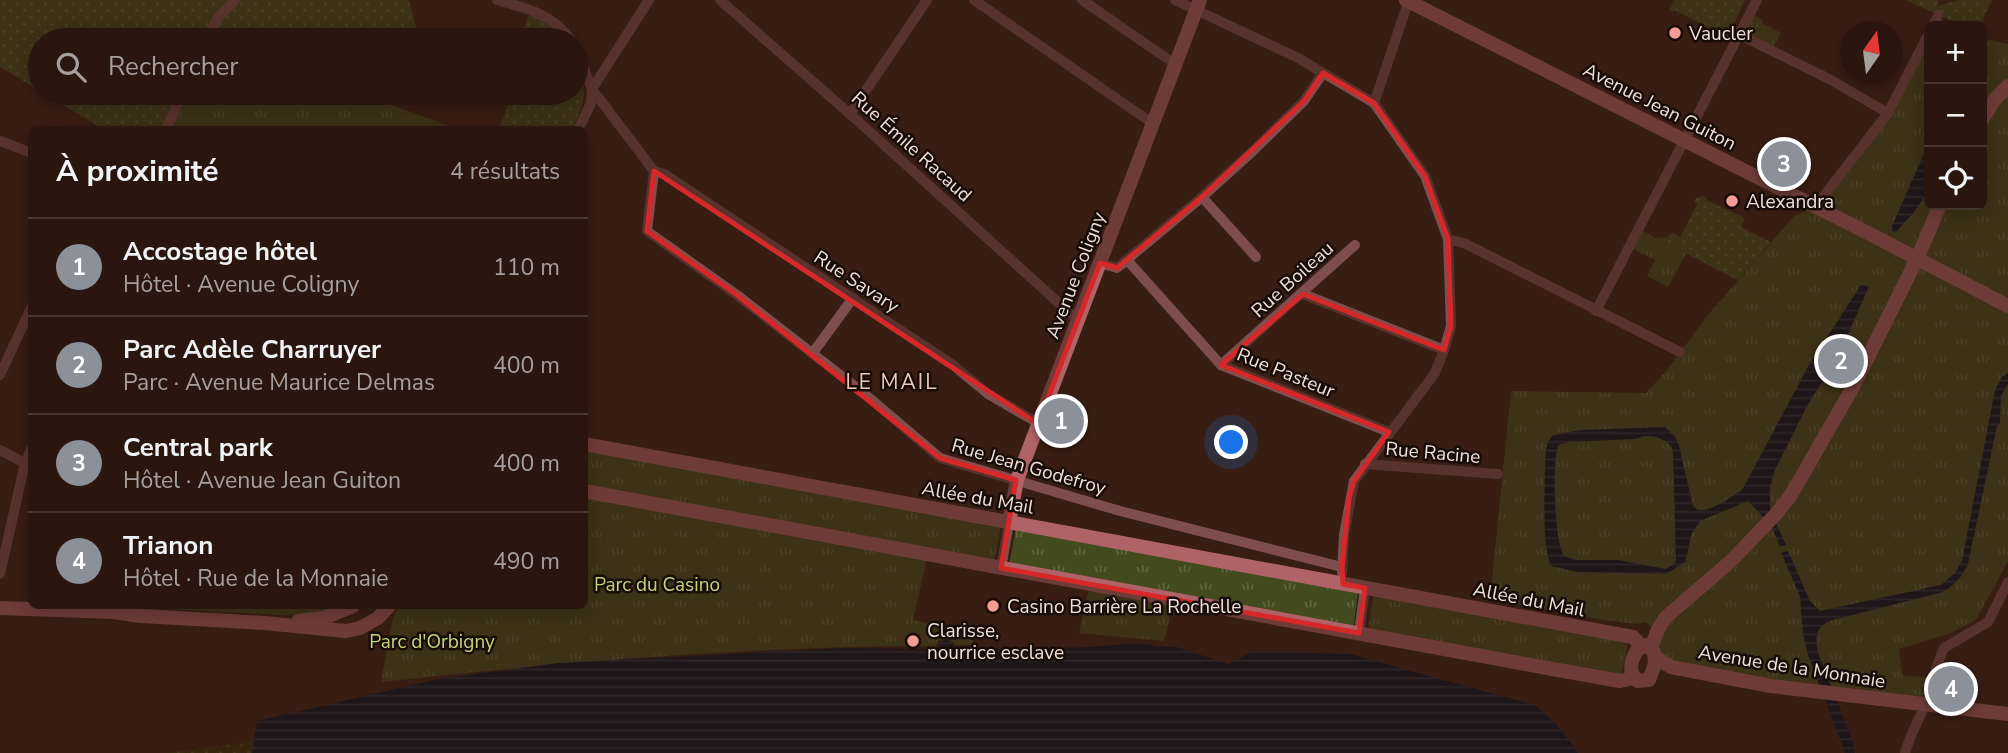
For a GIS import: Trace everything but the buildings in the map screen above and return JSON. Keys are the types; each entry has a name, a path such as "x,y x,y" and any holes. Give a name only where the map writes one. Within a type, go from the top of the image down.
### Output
{"street":[{"path":"213,28 235,0"},
{"path":"497,0 541,13 560,28"},
{"path":"580,126 592,103 592,89 649,0"},
{"name":"Rue Émile Racaud","path":"720,0 1079,319"},
{"path":"850,114 927,0"},
{"path":"974,0 1152,123"},
{"path":"1082,0 1175,64"},
{"path":"1175,0 1198,5 1298,58 1374,103 1425,176 1448,239 1451,326 1444,350 1435,373 1354,481 1349,498 1342,584"},
{"path":"1374,103 1408,0"},
{"name":"Avenue Jean Guiton","path":"1408,0 2008,306"},
{"path":"1597,311 1757,0"},
{"name":"Avenue Coligny","path":"1001,568 1017,480 1198,5"},
{"path":"1935,21 1938,15"},
{"path":"1740,35 1831,80 1888,113"},
{"path":"1816,206 1888,113 1924,43"},
{"path":"1100,263 1117,268 1128,261 1202,197 1304,101 1324,73"},
{"path":"588,78 592,89 654,171"},
{"path":"1987,112 2008,86"},
{"path":"168,126 177,105"},
{"path":"0,141 28,152"},
{"name":"Rue Savary","path":"654,171 664,174 853,298 953,365 988,394 1038,423"},
{"name":"Rue Jean Godefroy","path":"654,171 647,231 737,295 866,395 940,458 1120,510 1342,567"},
{"path":"1202,197 1256,257"},
{"path":"588,492 1620,681 1634,678 1638,681 1649,680 1654,671 1649,650 1658,629 1667,617 1731,561 1771,520 1805,471 1853,387 1917,259 1938,210"},
{"path":"1448,239 1466,244 1680,352"},
{"name":"Rue Boileau","path":"1222,365 1355,245"},
{"name":"Rue Pasteur","path":"1128,261 1222,365 1389,432"},
{"path":"1303,294 1444,350"},
{"path":"812,354 853,298"},
{"path":"0,375 28,315"},
{"name":"Allée du Mail","path":"588,445 1633,637 1649,650"},
{"path":"0,450 25,463"},
{"path":"0,574 28,456"},
{"name":"Rue Racine","path":"1365,464 1498,474"},
{"path":"1905,753 1926,704 1944,648 1988,622 2008,582"},
{"path":"1359,633 1365,588"},
{"path":"0,608 28,609"},
{"path":"28,609 113,612 346,631 360,628 378,618 386,609"},
{"path":"265,623 324,618 346,609"},
{"path":"1634,678 1631,666 1633,659 1649,650"},
{"name":"Avenue de la Monnaie","path":"1649,650 1671,667 1771,686 2008,714"}],"highlighted area":[{"path":"1323,73 1374,103 1425,176 1448,239 1451,326 1444,350 1303,294 1221,365 1389,432 1354,481 1349,498 1342,567 1343,584 1365,588 1359,633 1001,568 1016,480 940,458 737,295 647,231 654,171 1038,424 1100,263 1117,268 1202,197 1304,101"}],"green space":[{"path":"0,0 409,0 416,27 28,28 28,84 0,67"},
{"path":"1674,0 1745,0 1726,41 1704,29 1706,26 1669,10"},
{"path":"1906,0 1938,0 1938,6 1959,0 1992,0 1982,21 1952,21"},
{"path":"530,12 556,28 524,28"},
{"path":"1750,13 1781,33 1772,51 1740,35"},
{"path":"1987,39 2008,44 2008,561 1976,620 1948,634 1899,649 1903,676 1928,677 1923,699 1846,692 1672,663 1658,651 1659,631 1645,622 1636,624 1604,620 1490,599 1511,391 1646,393 1667,370 1708,315 1794,216 1822,204 1924,50 1924,210 1987,210"},
{"path":"63,105 177,105 168,126 98,126"},
{"path":"177,105 392,105 449,126 168,126"},
{"path":"508,105 582,105 573,126 500,126"},
{"path":"1703,196 1706,200 1745,218 1741,227 1771,242 1738,280 1655,238 1667,237 1672,233 1680,237 1697,204 1694,202 1696,198"},
{"path":"1639,229 1686,254 1668,287 1647,276 1655,260 1630,247"},
{"path":"588,449 1001,525 994,563 588,487"},
{"name":"Parc du Casino","path":"588,497 927,558 913,620 967,632 975,645 955,645 947,638 938,641 936,646 658,656 381,682 392,621 397,609 588,609"},
{"path":"1016,528 1358,591 1354,624 1352,628 1009,564"},
{"path":"1090,583 1175,599 1164,641 1079,633"},
{"path":"1377,595 1628,641 1621,678 1368,631 1373,598"},
{"path":"171,609 328,609 299,616"}],"sand":[{"path":"254,741 252,753 165,753"}],"water":[{"path":"1924,153 1924,197 1895,233 1892,226"},
{"path":"1861,285 1869,286 1839,355 1807,406 1775,470 1770,487 1770,510 1786,545 1780,547 1771,525 1748,501 1700,521 1692,533 1685,562 1666,574 1578,572 1551,566 1546,542 1545,492 1546,449 1553,435 1581,430 1665,427 1676,438 1679,446 1693,506 1698,510 1706,510 1742,490 1809,365","holes":["1645,436 1665,441 1673,450 1674,564 1666,569 1618,560 1576,560 1564,556 1558,535 1555,502 1558,445"]},
{"path":"2008,373 2008,384 2001,396 2000,423 1997,426 1968,564 1961,576 1943,592 1829,621 1818,631 1816,640 1819,655 1855,753 1845,753 1808,655 1803,634 1800,596 1781,553 1788,551 1810,601 1820,611 1941,585 1955,573 1962,561 1995,390 2002,377"},
{"path":"946,640 955,650 1092,647 1145,642 1153,646 1177,647 1228,664 1254,651 1350,654 1534,705 1569,739 1578,753 252,753 257,721 438,679 559,663 842,648 937,649 941,642"}],"place":[{"name":"Vaucler","path":"1675,33"},
{"name":"Central park","path":"1784,164"},
{"name":"Alexandra","path":"1732,201"},
{"name":"Parc Adèle Charruyer","path":"1841,361"},
{"name":"Accostage hôtel","path":"1061,421"},
{"name":"Casino Barrière La Rochelle","path":"993,606"},
{"name":"Clarisse, nourrice esclave","path":"913,641"},
{"name":"Trianon","path":"1951,689"}],"district":[{"name":"LE MAIL","path":"892,382"}],"park label":[{"name":"Parc d'Orbigny","path":"432,641"}]}
